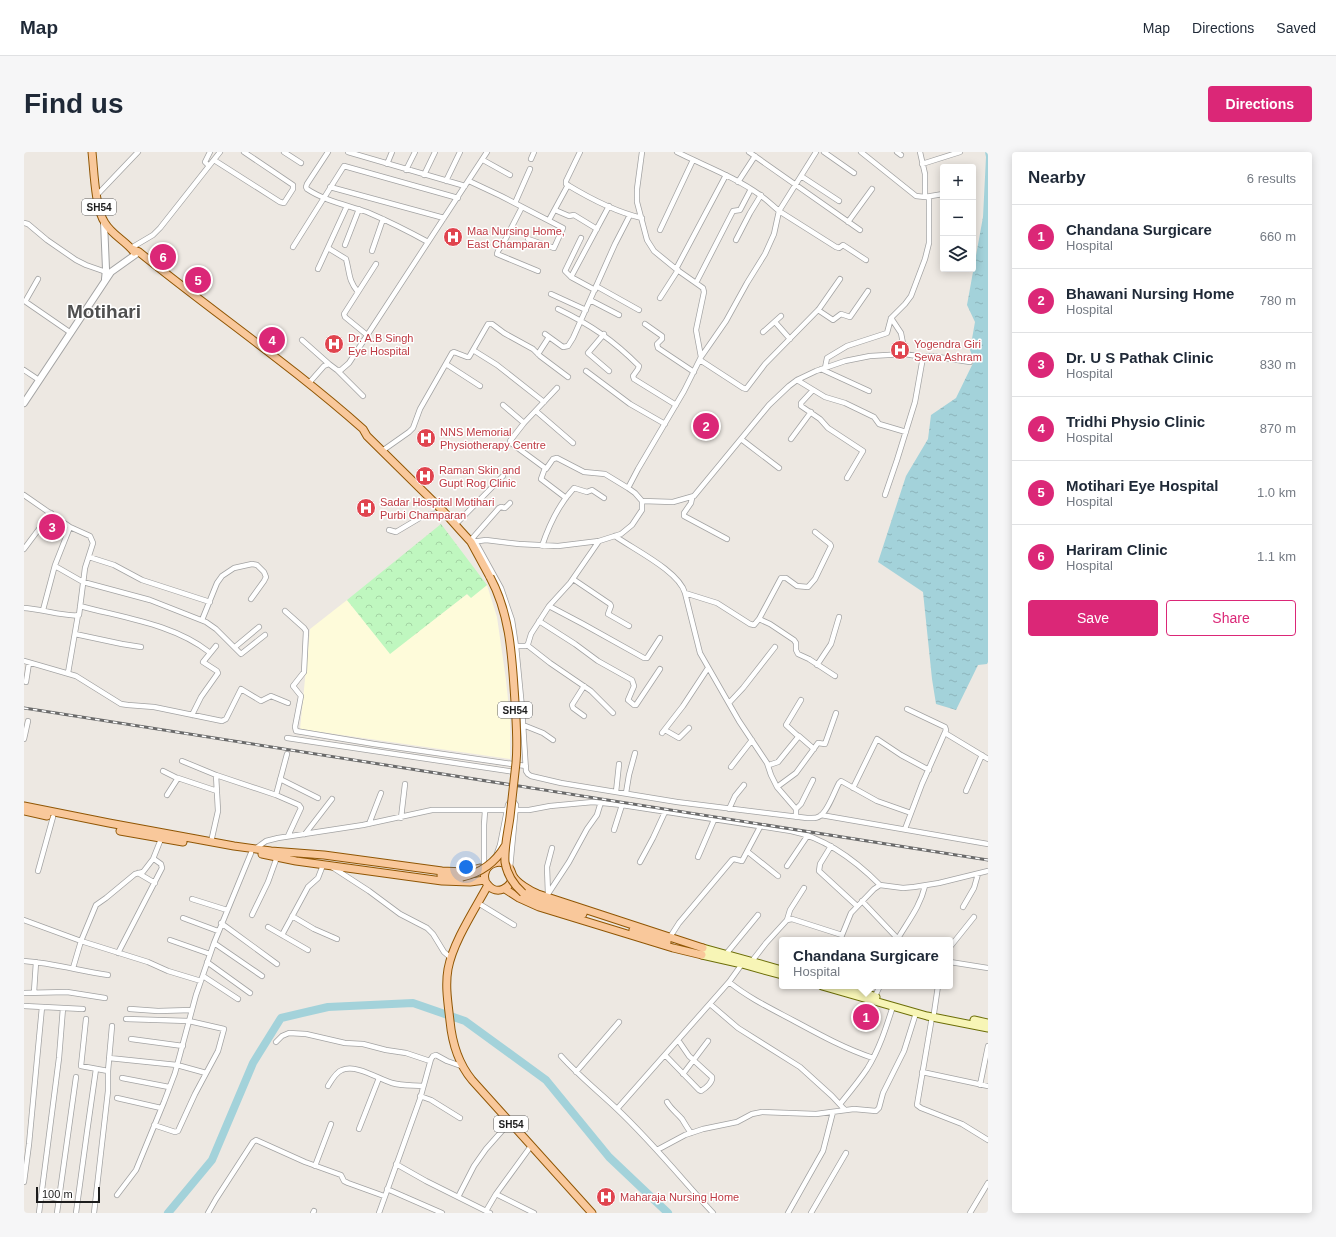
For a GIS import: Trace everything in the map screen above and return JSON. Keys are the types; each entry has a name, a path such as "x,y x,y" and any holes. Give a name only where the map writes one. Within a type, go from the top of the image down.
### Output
{"main road":[{"name":"SH54","path":"92,152 101,216 109,228 135,251 323,399 360,432 367,436"},
{"name":"SH54","path":"135,251 309,383 363,429 367,436 472,541 503,607 510,637 517,748 506,846"},
{"path":"24,806 109,824 282,856 444,876 462,877 480,871 489,866 498,858 506,846"},
{"path":"24,811 161,839 253,851"},
{"path":"506,846 506,869 513,883 523,893 537,900 687,948 779,974"},
{"path":"282,856 324,855 442,871 465,872 498,862 503,863 510,868 513,876 527,889 670,937 703,952"},
{"path":"282,856 327,866 442,881 487,883 494,890 506,889 510,886 513,876"},
{"name":"SH54","path":"488,866 485,874 487,883 458,942 449,967 447,989 452,1034 462,1066 472,1080 587,1211"},
{"path":"506,889 519,898 539,907 672,948 726,954 779,969"},
{"path":"833,989 916,1013 988,1023"},
{"path":"853,989 933,1015 988,1028"}],"street":[{"path":"97,195 138,152"},
{"path":"209,166 205,162 210,152"},
{"path":"24,402 111,272 160,228 220,152"},
{"path":"214,160 280,202 284,203 293,190 293,185 250,154 244,152"},
{"path":"284,152 301,163"},
{"path":"328,152 306,187 309,190 324,198 359,209 383,219 428,242"},
{"path":"348,152 465,186"},
{"path":"387,164 392,152"},
{"path":"406,170 415,152"},
{"path":"424,175 435,152"},
{"path":"446,181 460,152"},
{"path":"337,370 342,370 349,363 487,152"},
{"path":"531,159 534,152"},
{"path":"580,152 566,181 566,184 609,206 630,215 642,218"},
{"path":"642,152 637,202 647,240 654,251 677,270 703,288 704,292 696,330 700,358 743,388 746,389 759,371 818,310 840,279"},
{"path":"677,152 726,175 751,189 761,195 779,212 836,247 839,248 843,245 866,260"},
{"path":"749,152 860,230"},
{"path":"628,488 664,424 676,406 700,358 726,322 765,254 774,234 779,212 816,152"},
{"path":"824,152 854,173"},
{"path":"861,152 909,192 919,197 940,195"},
{"path":"823,369 827,358 843,347 887,333 891,318 909,300 925,259 929,242 927,197 920,152"},
{"path":"922,164 960,152"},
{"path":"738,182 755,156"},
{"path":"483,160 510,175"},
{"path":"660,230 693,160"},
{"path":"293,247 330,187 345,166 458,198"},
{"path":"515,203 530,169"},
{"path":"660,298 677,270 726,175"},
{"path":"801,176 839,201"},
{"path":"469,181 522,206 563,228 554,247 528,239"},
{"path":"549,220 568,185"},
{"path":"330,187 444,218"},
{"path":"696,283 733,211 740,210 751,189"},
{"path":"848,222 872,190"},
{"path":"736,240 761,195"},
{"path":"318,269 347,206"},
{"path":"522,206 497,254 538,271"},
{"path":"571,277 609,206"},
{"path":"346,245 359,209"},
{"path":"555,210 569,216 574,215 597,229"},
{"path":"538,354 547,335 562,347 566,347 573,338 615,244 630,215"},
{"path":"372,251 383,219"},
{"path":"104,222 105,281"},
{"path":"24,223 28,224 47,240 76,260 106,272"},
{"path":"581,238 565,270 566,272 571,277 639,310"},
{"path":"328,248 346,259 350,280 358,292"},
{"path":"367,335 344,315 376,264"},
{"path":"38,279 26,302 71,333"},
{"path":"818,310 832,320 835,320 841,314 850,317 868,291"},
{"path":"551,294 586,310"},
{"path":"590,300 619,315"},
{"path":"558,309 581,320 604,334 639,366 633,376 634,379 676,406"},
{"path":"763,332 780,316"},
{"path":"891,318 901,333 904,354"},
{"path":"775,322 790,340"},
{"path":"382,451 411,430 420,409 453,352 468,357 486,326 489,324 534,349 538,354 568,377"},
{"path":"645,324 662,336 662,339 657,345 658,348 694,372"},
{"path":"604,334 588,353 609,371"},
{"path":"302,340 337,370 363,396"},
{"path":"473,350 497,365 544,402"},
{"path":"727,539 684,515 685,511 692,498 769,405 797,380 845,361 870,356 904,354 923,357 938,356 970,362"},
{"path":"885,495 915,402 923,357"},
{"path":"309,383 324,366 329,364"},
{"path":"446,364 480,386"},
{"path":"823,369 869,391"},
{"path":"24,370 39,380"},
{"path":"586,371 630,404 664,424"},
{"path":"797,380 825,397 845,403 874,417 879,424 906,432"},
{"path":"546,469 510,442 510,439 557,388"},
{"path":"813,390 801,405 820,419 828,428 862,450 862,453 854,464 847,478"},
{"path":"503,405 524,423"},
{"path":"536,411 573,443"},
{"path":"791,439 811,412"},
{"path":"741,439 779,468"},
{"path":"472,541 486,540 542,546 558,546 599,541 621,534 632,524 642,510 642,501 635,493 605,474 584,472 557,458 554,458 541,479 566,498"},
{"path":"456,525 503,476"},
{"path":"542,546 548,528 556,513 573,489 576,488 587,492 592,490 604,498"},
{"path":"24,495 70,527 87,534 92,538 93,543 83,582 76,634 68,674"},
{"path":"642,501 673,502 692,498"},
{"path":"472,541 499,508 505,508 510,503"},
{"path":"389,530 396,532 423,516 444,512"},
{"path":"24,549 51,513"},
{"path":"43,610 55,566 70,527"},
{"path":"685,593 717,603 752,625 755,625 782,577 786,578 797,586 808,587 814,581 831,546 815,532"},
{"path":"615,536 647,556 682,585 698,648 739,721 769,765 771,775 777,787 796,809 796,817"},
{"path":"472,541 493,572 507,604 512,620 516,646 526,766 528,774 535,778 616,792 729,809 796,817 813,818 821,815 988,844"},
{"path":"527,645 531,634 548,606 573,579 599,541"},
{"path":"89,557 109,563 142,580 210,602"},
{"path":"202,620 222,576 234,568 252,564 257,565 264,572 266,577 251,599"},
{"path":"55,566 83,582 150,600 202,620 216,629 241,653 265,635"},
{"path":"573,579 610,604 611,606 608,614 629,626"},
{"path":"80,606 168,630 199,644 210,652"},
{"path":"548,606 644,658 647,658 660,638"},
{"path":"24,608 73,616 78,615"},
{"path":"285,611 306,631 304,672 293,686 301,696 295,729 296,731 526,766"},
{"path":"817,665 831,644 839,617"},
{"path":"759,619 770,624 795,641 798,654 809,659 835,676"},
{"path":"539,621 576,644 598,662 632,680 634,686 628,700 634,705 636,705 660,669"},
{"path":"235,647 259,627"},
{"path":"76,634 141,647"},
{"path":"516,646 527,645 596,695 613,713"},
{"path":"192,715 201,697 218,673 203,662 216,646"},
{"path":"729,703 743,688 775,647"},
{"path":"26,682 26,662 83,679 121,704 154,707 225,721 241,689 262,701 271,696 288,703"},
{"path":"689,728 679,738 663,731 683,706 708,668"},
{"path":"584,686 572,705 573,708 584,716"},
{"path":"801,700 786,724 788,728 814,749"},
{"path":"905,829 946,729 945,727 907,708"},
{"path":"777,787 796,773 819,743 825,744 836,713"},
{"path":"24,739 28,721"},
{"path":"523,725 543,733 553,740"},
{"path":"945,733 988,759"},
{"path":"769,765 778,762 799,737"},
{"path":"287,738 515,772"},
{"path":"853,788 877,739 901,755 929,770"},
{"path":"731,767 752,740"},
{"path":"626,793 630,770 636,753"},
{"path":"276,795 287,754"},
{"path":"966,791 982,755"},
{"path":"182,761 216,775 276,795 300,807 288,836"},
{"path":"616,792 618,764"},
{"path":"163,771 177,778 217,791"},
{"path":"211,842 218,811 216,775"},
{"path":"167,795 177,778"},
{"path":"280,779 318,798"},
{"path":"796,809 801,804 813,780"},
{"path":"821,815 839,782 842,781 877,801 911,813"},
{"path":"401,818 404,784"},
{"path":"729,809 735,796 744,785"},
{"path":"369,824 381,792"},
{"path":"305,834 332,799"},
{"path":"488,866 500,845 508,803 511,802 516,804 516,809 510,868"},
{"path":"117,1195 136,1170 162,1108 183,1046 192,1010 207,962 221,923 253,851 266,841 288,836 369,824 440,809 485,811 516,809 529,810 586,802 601,802 808,835 831,846 880,885 902,888 925,886 988,871"},
{"path":"547,896 569,862 587,829 599,813 601,802"},
{"path":"614,830 622,805"},
{"path":"485,811 484,825 488,866"},
{"path":"640,862 665,812"},
{"path":"38,871 52,817"},
{"path":"698,856 714,820"},
{"path":"670,937 679,923 732,860 742,861 760,827"},
{"path":"787,866 808,835"},
{"path":"73,968 81,941 96,904 106,898 132,876 143,872 154,859 161,839"},
{"path":"831,846 820,864 819,871 857,906"},
{"path":"547,896 547,867 552,848"},
{"path":"748,852 778,876"},
{"path":"252,915 282,856"},
{"path":"118,953 155,883 162,866 154,859"},
{"path":"282,935 308,887 318,878 327,866 369,891 392,909 427,928 433,934 444,952 451,958"},
{"path":"138,873 155,883"},
{"path":"962,907 974,888 978,874"},
{"path":"841,937 851,913 874,888 880,885"},
{"path":"899,937 915,913 925,886"},
{"path":"752,961 787,920 790,910 804,888"},
{"path":"192,899 227,910"},
{"path":"862,901 896,937"},
{"path":"478,904 514,925"},
{"path":"726,954 758,915"},
{"path":"292,916 314,929 337,939"},
{"path":"953,943 974,917"},
{"path":"184,918 218,931"},
{"path":"24,920 81,941 148,962 168,971 202,979 238,999"},
{"path":"787,920 792,920 838,937"},
{"path":"221,923 277,964"},
{"path":"268,927 308,950"},
{"path":"170,940 210,954"},
{"path":"214,943 262,976"},
{"path":"24,961 108,975"},
{"path":"34,992 36,962"},
{"path":"207,962 250,993"},
{"path":"953,962 988,968"},
{"path":"617,1109 729,982 742,964"},
{"path":"729,982 750,998 847,1049 873,1058"},
{"path":"875,996 878,989"},
{"path":"937,989 917,1100 918,1107 962,1124 988,1140"},
{"path":"24,993 67,992 105,998"},
{"path":"710,1004 738,1028 800,1067 845,1110"},
{"path":"24,1006 83,1009"},
{"path":"840,1104 866,1070 873,1058 886,1029 893,1006"},
{"path":"24,1182 32,1118 42,1007"},
{"path":"39,1213 59,1058 63,1008"},
{"path":"130,1009 158,1011 192,1010"},
{"path":"657,1150 678,1138 737,1122 752,1114 762,1112 816,1114 854,1109 875,1111 878,1109 883,1093 904,1051 916,1013"},
{"path":"86,1019 81,1066 108,1070"},
{"path":"126,1019 189,1021 224,1029 218,1051 177,1132 154,1125"},
{"path":"576,1072 591,1057 619,1022"},
{"path":"94,1213 108,1091 108,1070 112,1026"},
{"path":"276,1042 282,1036 289,1033 306,1034 345,1043 364,1044 386,1050 406,1053 430,1061"},
{"path":"131,1039 183,1046"},
{"path":"664,1055 700,1091 703,1091 712,1081 712,1077 693,1061 678,1040"},
{"path":"683,1074 708,1042"},
{"path":"980,1085 988,1046"},
{"path":"379,1213 420,1096 430,1061 436,1056 447,1062 462,1066"},
{"path":"561,1056 576,1072 617,1109 657,1150 713,1213"},
{"path":"109,1058 177,1065 206,1073"},
{"path":"76,1213 96,1069"},
{"path":"328,1086 338,1072 342,1070 364,1071 398,1084 423,1086"},
{"path":"922,1072 988,1086"},
{"path":"57,1213 76,1077"},
{"path":"122,1078 169,1087"},
{"path":"359,1129 379,1078"},
{"path":"420,1096 432,1100 460,1118"},
{"path":"117,1098 162,1108"},
{"path":"667,1102 671,1109 683,1120 691,1134"},
{"path":"788,1213 823,1150 833,1112"},
{"path":"458,1197 474,1166 486,1148 509,1123"},
{"path":"315,1166 331,1124"},
{"path":"208,1213 255,1140 258,1140 301,1161 341,1175 344,1181 348,1183 384,1196"},
{"path":"396,1164 488,1212 496,1194 531,1146"},
{"path":"811,1213 846,1153"},
{"path":"970,1213 988,1183"},
{"path":"387,1189 442,1213"},
{"path":"496,1194 534,1213"},
{"path":"41,1195 59,1199"}],"shaded area":[{"path":"487,585 497,617 506,680 510,719 510,759 300,729 310,629 347,600 390,653 467,594 471,597"}],"green space":[{"path":"441,524 487,585 471,598 467,594 390,654 347,600"}],"water":[{"path":"985,152 988,152 988,662 987,664 978,665 956,710 936,704 923,592 878,562 906,476 928,439 931,415 956,398 974,361 970,350 975,322 967,305 973,272 976,272 976,256 983,217"}],"waterway":[{"path":"168,1213 212,1160 253,1063 281,1018 328,1007 413,1003 465,1021 546,1080 609,1157 668,1213"}],"railway":[{"path":"24,708 988,860"}],"place":[{"name":"Maa Nursing Home, East Champaran","path":"453,237"},
{"name":"Hariram Clinic","path":"163,257"},
{"name":"Motihari Eye Hospital","path":"198,280"},
{"name":"Tridhi Physio Clinic","path":"272,340"},
{"name":"Dr. A.B Singh Eye Hospital","path":"334,344"},
{"name":"Yogendra Giri Sewa Ashram","path":"900,350"},
{"name":"Bhawani Nursing Home","path":"706,426"},
{"name":"NNS Memorial Physiotherapy Centre","path":"426,438"},
{"name":"Raman Skin and Gupt Rog Clinic","path":"425,476"},
{"name":"Sadar Hospital Motihari Purbi Champaran","path":"366,508"},
{"name":"Dr. U S Pathak Clinic","path":"52,527"},
{"name":"Chandana Surgicare","path":"866,1017"},
{"name":"Maharaja Nursing Home","path":"606,1197"}],"district":[{"name":"Motihari","path":"104,311"}]}
